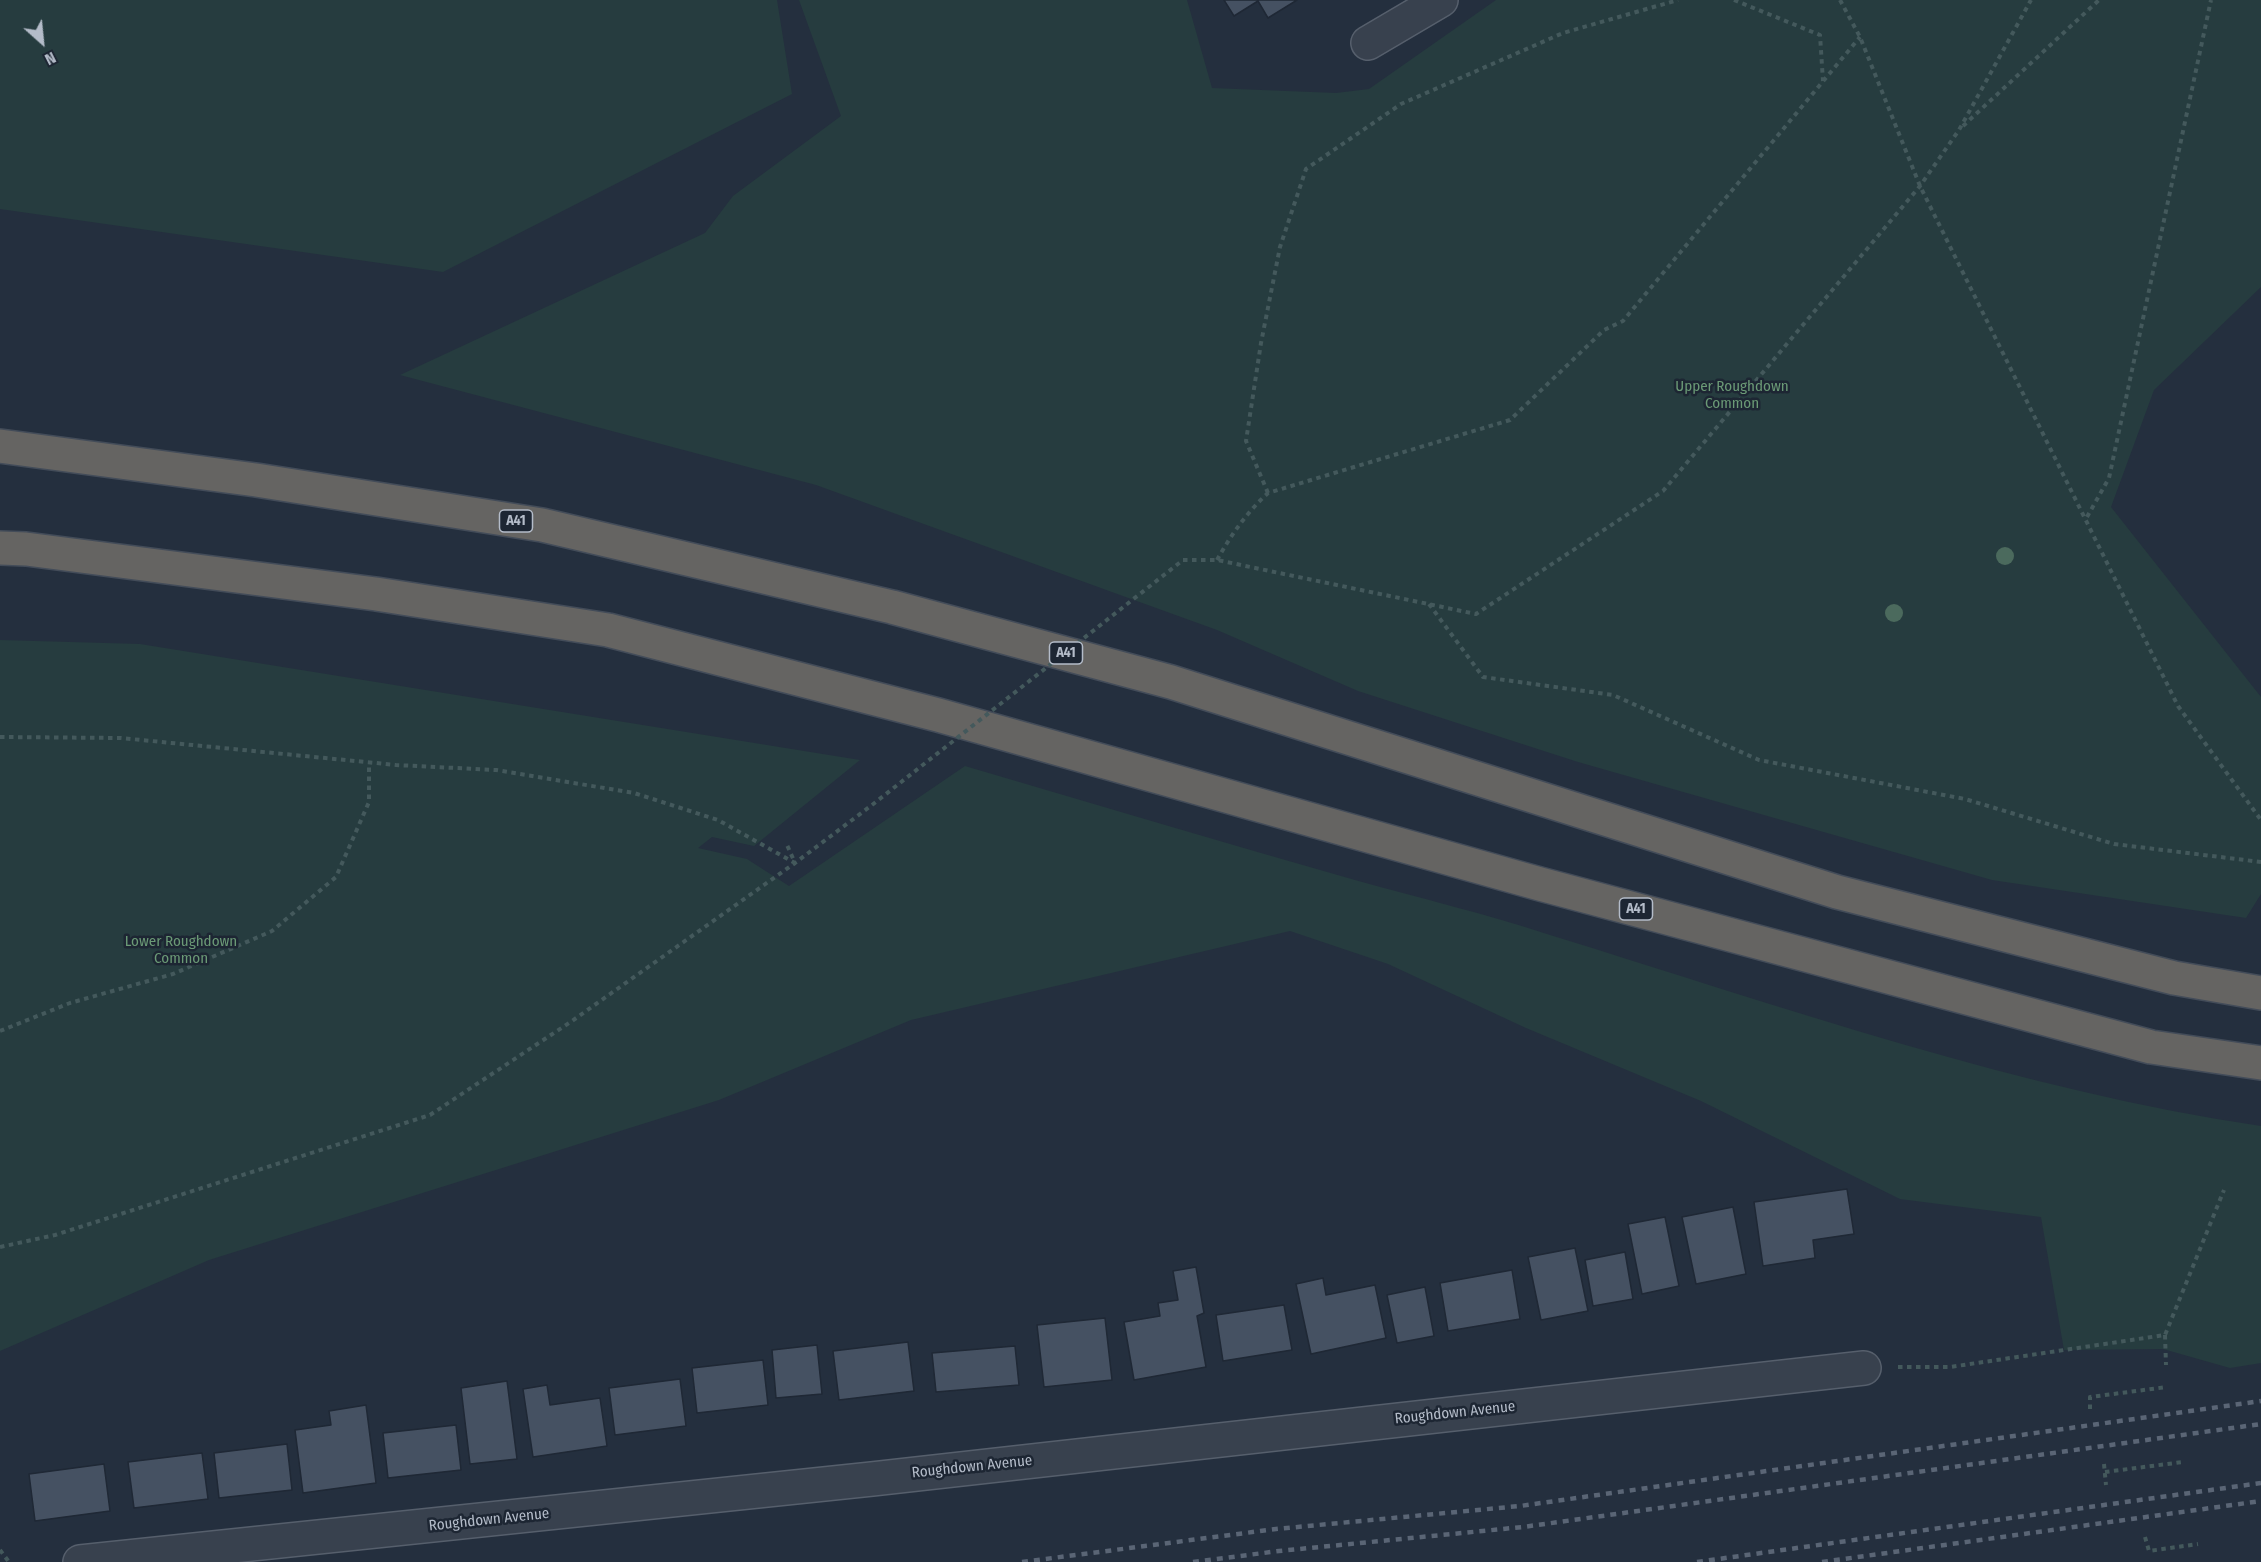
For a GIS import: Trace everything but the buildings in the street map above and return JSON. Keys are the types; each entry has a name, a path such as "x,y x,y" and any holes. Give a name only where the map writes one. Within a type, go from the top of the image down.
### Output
{"highway":[{"name":"A41","path":"0,446 256,480 542,525 892,606 1171,682 1837,892 2174,978 2261,993"},
{"name":"A41","path":"0,548 26,549 376,594 608,630 938,716 1540,884 2151,1047 2261,1063"}],"street":[{"path":"1368,43 1441,0"},
{"name":"Roughdown Avenue","path":"80,1562 860,1480 1864,1368"}],"path":[{"path":"1268,493 1246,441 1261,343 1280,247 1306,169 1401,104 1563,33 1678,0"},
{"path":"1734,0 1820,35 1823,81"},
{"path":"1840,0 1860,37 1920,186 2087,518 2178,706 2261,820"},
{"path":"0,1247 55,1235 430,1115 572,1021 795,863 1183,560 1217,560 1476,614 1663,491 1920,186 1959,130 2031,0"},
{"path":"1959,130 2099,0"},
{"path":"2087,518 2109,478 2211,0"},
{"path":"1217,560 1252,508 1268,493 1510,420 1604,330 1623,321 1860,37"},
{"path":"1429,604 1483,677 1613,695 1759,760 1965,799 2114,844 2261,862"},
{"path":"0,736 121,738 369,763 496,770 634,793 718,820 795,863"},
{"path":"0,1031 70,1003 172,974 272,931 336,877 369,802 369,763"},
{"path":"787,846 795,863"},
{"path":"2166,1365 2166,1335 2224,1190"},
{"path":"1864,1368 1950,1367 2166,1335"},
{"path":"2090,1409 2090,1397 2167,1387"},
{"path":"2105,1472 2183,1462"},
{"path":"2104,1464 2106,1485"},
{"path":"2145,1537 2149,1551 2198,1544"},
{"path":"0,1550 9,1562"}],"green space":[{"path":"0,0 777,0 792,94 443,272 0,209"},
{"name":"Upper Roughdown Common","path":"799,0 1187,0 1212,88 1336,93 1369,89 1496,0 2261,0 2261,287 2154,390 2111,507 2261,697 2261,894 2246,918 1992,880 1578,762 1358,691 1217,630 816,485 400,375 705,233 733,196 841,116"},
{"name":"Lower Roughdown Common","path":"0,640 140,644 860,760 754,846 712,837 698,848 747,859 789,886 965,766 1306,866 1502,920 1814,1018 1991,1069 2170,1110 2261,1126 2261,1363 2230,1368 2163,1349 2064,1350 2041,1217 1900,1199 1701,1101 1526,1028 1388,964 1290,931 911,1020 719,1100 209,1260 0,1351"}],"railway":[{"path":"1022,1562 1276,1529 1520,1506 2261,1401"},
{"path":"1193,1562 1279,1551 1523,1527 2261,1424"},
{"path":"1697,1562 2261,1483"},
{"path":"1822,1562 2261,1501"}]}
